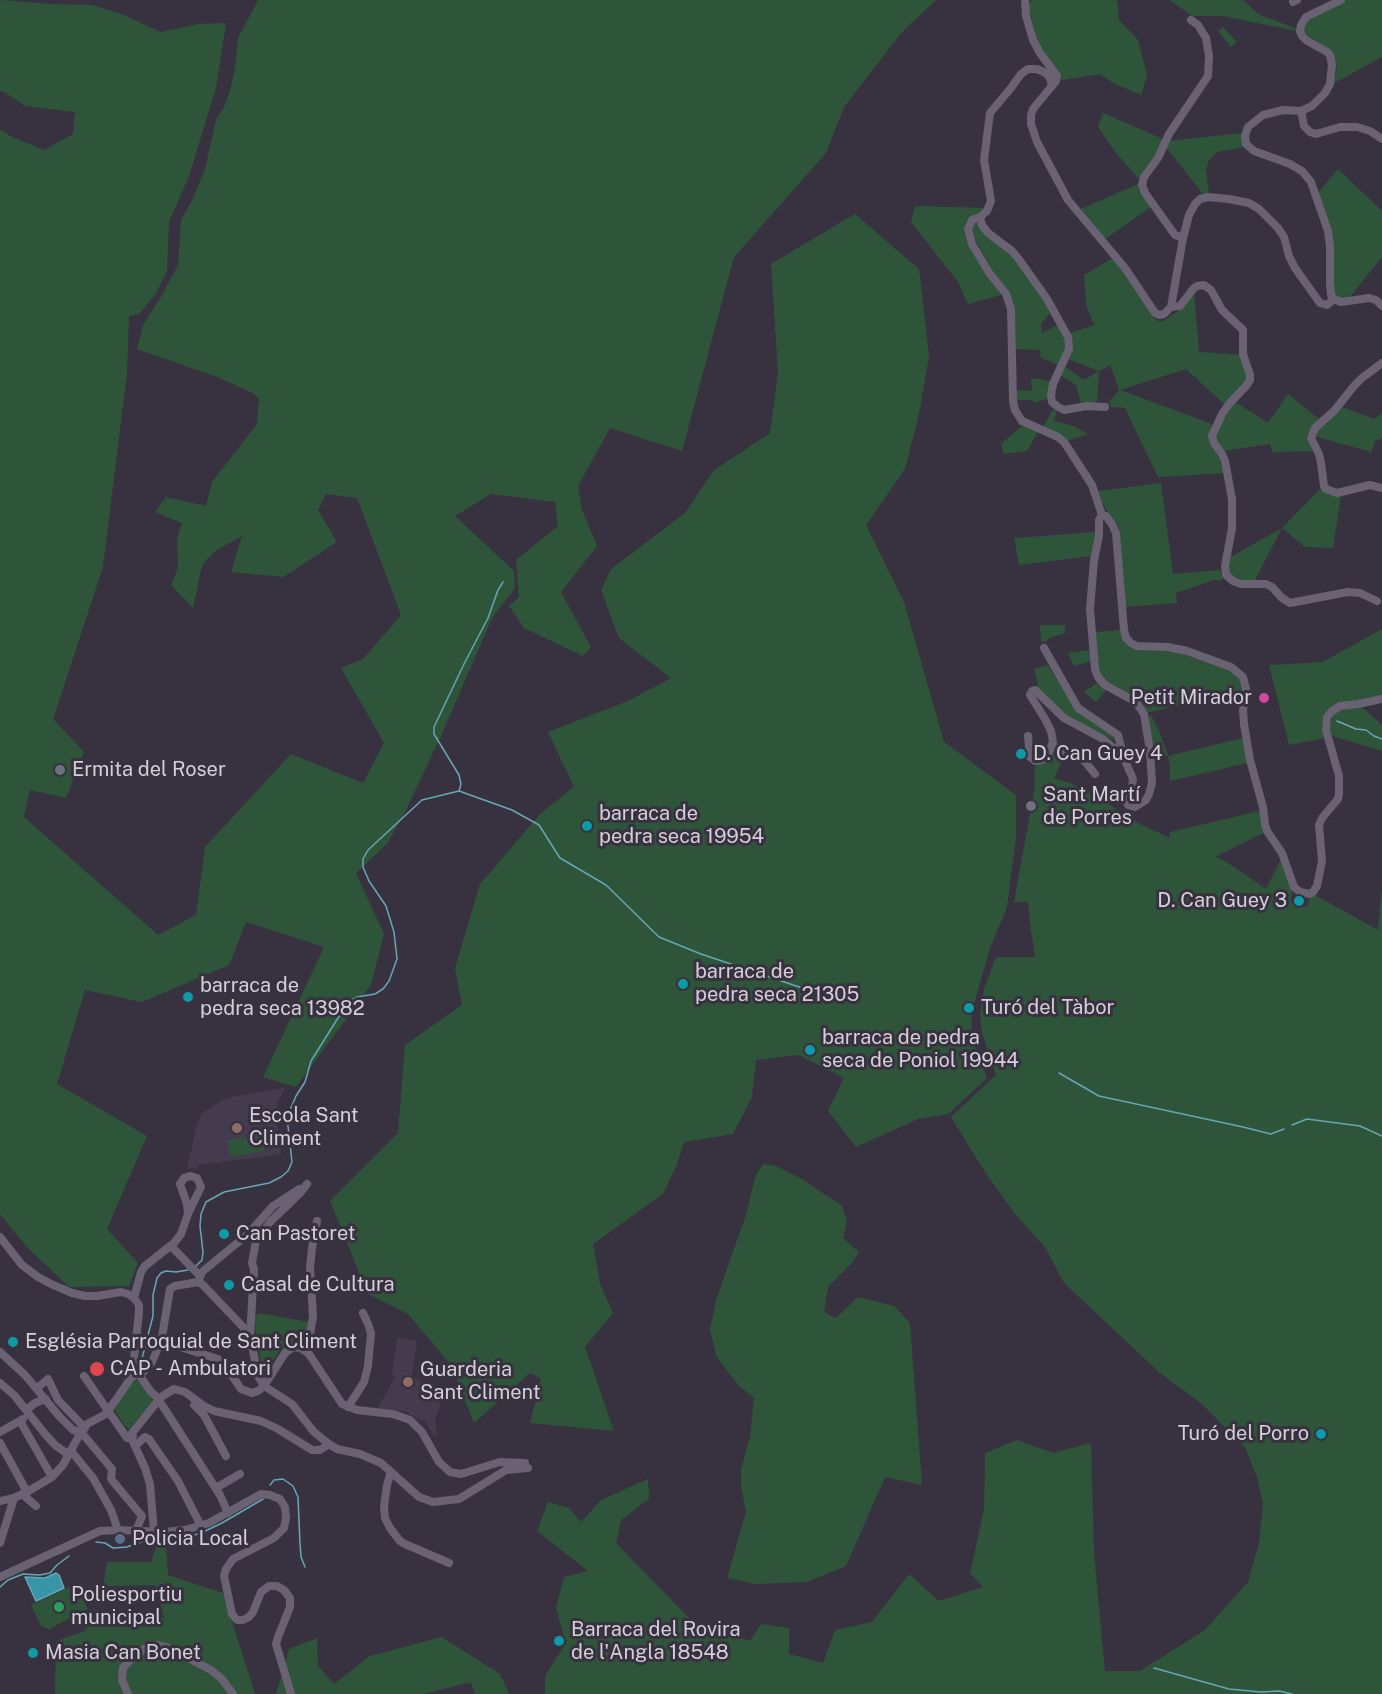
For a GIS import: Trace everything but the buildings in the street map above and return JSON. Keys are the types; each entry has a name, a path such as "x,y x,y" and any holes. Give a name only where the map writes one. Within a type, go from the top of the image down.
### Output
{"street":[{"path":"1025,0 1025,12 1033,40 1057,76 1057,80 1033,109 1031,115 1031,124 1037,142 1068,200 1125,268 1155,313 1164,314 1171,307 1183,238 1194,204 1200,199 1215,197 1249,203 1259,209 1284,237 1295,268 1320,303 1327,305 1334,299"},
{"path":"1338,1 1306,17 1301,25 1302,36 1330,55 1332,65 1330,84 1325,93 1311,106 1301,111 1283,111 1263,115 1245,131 1245,140 1254,151 1283,160 1296,167 1311,182 1328,231 1330,284 1331,295 1334,299 1343,302 1369,298 1376,300 1382,306"},
{"path":"1183,238 1175,235 1145,194 1142,185 1169,134 1208,76 1206,38 1201,28 1191,20"},
{"path":"1052,86 1052,81 1046,73 1037,69 1028,69 1021,74 990,113 984,160 991,201 987,211 972,220 968,233 972,244 1006,294 1011,306 1015,410 1022,421 1064,442 1092,485 1102,515 1106,516 1112,524 1116,534 1126,638 1137,646 1168,647 1187,651 1231,667 1243,676 1246,689 1244,724 1250,760 1263,807 1264,824 1282,853 1294,887 1300,892 1310,894 1317,886 1322,861 1319,825 1338,799 1339,794 1340,776 1325,726 1327,717 1340,706 1382,699"},
{"path":"1301,111 1304,126 1310,132 1316,134 1340,128 1357,127 1370,131 1382,139"},
{"path":"980,217 988,233 1018,258 1047,299 1068,337 1069,349 1053,384 1052,402 1064,410 1087,406 1105,407"},
{"path":"1171,307 1180,306 1194,288 1204,285 1211,290 1222,309 1243,330 1243,354 1251,375 1250,380 1222,414 1212,436 1225,461 1232,499 1232,528 1225,566 1226,575 1241,584 1266,584 1290,603 1348,592 1360,593 1377,601"},
{"path":"1382,363 1358,382 1334,411 1315,428 1311,436 1322,463 1326,489 1337,493 1370,485 1382,488"},
{"path":"1044,648 1078,708 1118,735 1123,756 1133,779 1126,801 1130,807 1136,807 1148,797 1152,787 1146,719 1142,708 1136,702 1105,685 1098,677 1095,665 1090,609 1099,520 1102,515"},
{"path":"1028,736 1030,757 1035,761 1045,758 1052,746 1052,737 1048,725 1030,695 1033,691 1037,692 1064,718 1103,739 1123,756"},
{"path":"1052,746 1081,758 1095,774"},
{"path":"0,1501 21,1495 52,1477 63,1465 89,1422 109,1411 131,1378 138,1376 152,1362 161,1341 170,1289 199,1279 224,1253 248,1234 273,1206 307,1184 258,1237 252,1263 254,1269 250,1338 259,1378 264,1386 292,1404 314,1432 329,1444 340,1450 367,1456 381,1463 408,1489 429,1501 459,1499 506,1470 527,1465 500,1462 461,1474 453,1473 439,1462 422,1432 410,1419 393,1414 357,1410 348,1407 337,1398 304,1349 293,1347 285,1353 264,1386 252,1393 244,1391 218,1359 161,1341"},
{"path":"134,1298 143,1269 180,1237 188,1214"},
{"path":"304,1349 310,1335 313,1316 310,1268 317,1221"},
{"path":"0,1237 22,1264 51,1284 85,1296 122,1293 134,1298 139,1308 133,1368 158,1400 216,1488 228,1513"},
{"path":"171,1246 203,1285 238,1321 250,1338"},
{"path":"348,1407 364,1382 368,1366 371,1334 363,1313"},
{"path":"238,1321 244,1322 250,1318"},
{"path":"0,1352 18,1367 73,1430 83,1430"},
{"path":"84,1376 131,1438 145,1468 150,1484 154,1532"},
{"path":"37,1388 48,1378 64,1408 111,1468 111,1479 142,1516 136,1531"},
{"path":"0,1383 14,1395 56,1445 70,1453 89,1472 111,1510 118,1530"},
{"path":"131,1438 158,1400 171,1389 179,1389 209,1409 227,1415 258,1420 312,1449 320,1450 329,1444"},
{"path":"179,1389 204,1415 226,1456"},
{"path":"0,1432 20,1421 34,1403 46,1399"},
{"path":"20,1421 52,1477"},
{"path":"131,1438 149,1439 178,1482 201,1526"},
{"path":"0,1443 21,1495 36,1506"},
{"path":"391,1472 384,1506 386,1522 400,1541 449,1563"},
{"path":"216,1488 240,1474"},
{"path":"0,1576 93,1533 105,1530 177,1531 201,1526 265,1494 280,1499 286,1511 285,1523 281,1532 237,1557 228,1565 224,1576 232,1614 237,1620 249,1617 261,1592 269,1587 277,1586 284,1590 290,1598 290,1607 276,1644 291,1694"},
{"path":"0,1543 21,1495"},
{"path":"128,1694 122,1680 123,1668 139,1653 155,1645 169,1648 211,1670 225,1682 232,1694"}],"shaded area":[{"name":"Escola Sant Climent","path":"285,1088 278,1102 276,1114 281,1154 199,1165 199,1167 187,1169 197,1124 205,1111 223,1100"},
{"name":"Guarderia Sant Climent","path":"397,1338 417,1341 412,1376 435,1388 439,1387 441,1404 435,1420 437,1434 434,1436 424,1420 407,1412 378,1408 395,1377 392,1375"}],"green space":[{"path":"0,0 92,5 121,14 161,32 198,24 226,23 216,88 189,176 169,222 167,271 155,295 139,314 129,316 127,373 103,567 53,719 84,752 66,798 30,790 24,817 158,935 196,915 205,847 291,754 363,783 384,743 341,668 363,659 401,615 357,498 326,494 318,510 337,542 283,577 231,572 242,536 215,551 202,565 193,608 171,585 178,568 177,539 182,523 155,512 166,497 206,506 212,482 257,424 259,399 253,393 217,377 137,349 143,325 178,265 181,220 205,169 216,119 230,91 238,38 258,0 936,0 902,32 844,107 826,153 734,257 682,451 610,428 578,486 582,510 597,546 561,592 591,647 583,656 524,628 509,606 519,597 516,560 558,526 555,502 491,494 455,516 514,571 515,588 492,618 441,736 404,814 387,844 356,873 384,934 371,985 296,1087 263,1077 324,947 246,922 229,965 142,1002 85,990 57,1084 147,1136 107,1229 138,1263 129,1286 69,1287 27,1247 0,1214 0,129 12,137 44,150 73,134 75,112 25,106 0,91"},
{"path":"1032,0 1117,0 1119,20 1138,40 1147,75 1141,95 1113,83 1100,74 1059,79 1037,40 1028,5"},
{"path":"1170,0 1243,0 1258,14 1292,27 1296,31 1223,16 1192,16"},
{"path":"1347,0 1382,0 1382,57 1334,83 1337,66 1332,54 1326,47 1304,33 1304,24"},
{"path":"1223,27 1237,42 1231,47 1218,31"},
{"path":"1103,113 1163,139 1155,156 1139,179 1116,153 1098,127"},
{"path":"1242,133 1244,147 1217,152 1209,160 1206,170 1209,193 1203,194 1166,147 1169,141"},
{"path":"1338,169 1382,211 1382,257 1349,298 1341,299 1334,293 1332,241 1317,194"},
{"path":"1138,184 1139,191 1151,207 1105,239 1081,209"},
{"path":"915,206 985,208 973,216 965,226 964,232 968,243 1001,295 968,304 958,282 911,222"},
{"path":"855,214 919,269 929,356 919,414 905,469 866,525 904,602 944,742 1016,795 1016,836 1007,907 989,951 972,1011 971,1036 987,1078 948,1114 918,1119 856,1147 828,1111 844,1078 799,1055 756,1060 752,1097 733,1134 684,1142 663,1194 593,1244 600,1284 613,1313 585,1347 614,1431 530,1423 541,1379 530,1373 474,1423 451,1365 408,1314 368,1294 330,1201 398,1133 405,1045 462,1005 455,968 480,884 541,813 574,787 548,732 628,701 671,678 619,638 601,590 611,569 685,513 713,471 770,433 778,373 771,264"},
{"path":"977,223 987,238 1011,253 1051,312 1041,324 1042,333 1058,325 1064,336 1065,350 1058,365 1040,357 1041,350 1016,349 1015,308 971,232 974,224"},
{"path":"1113,258 1158,321 1163,321 1184,307 1194,292 1199,352 1241,355 1247,375 1245,382 1224,404 1186,369 1120,390 1212,424 1209,434 1211,446 1217,453 1225,473 1158,477 1125,408 1111,407 1109,402 1119,390 1110,365 1099,371 1068,359 1070,333 1094,325 1086,304 1084,275"},
{"path":"1064,366 1084,380 1099,371 1097,402 1081,404 1076,385 1060,375"},
{"path":"1031,378 1051,381 1048,399 1033,403 1033,400 1016,400 1016,390 1032,391"},
{"path":"1288,394 1319,419 1307,436 1313,451 1272,452 1270,444 1223,451 1215,438 1217,428 1235,402 1268,423"},
{"path":"1342,407 1374,419 1382,413 1382,438 1375,441 1371,452 1314,436 1316,431"},
{"path":"1053,409 1057,412 1054,421 1074,426 1088,434 1067,441 1043,427"},
{"path":"1023,425 1038,432 1027,451 1004,454 1001,444"},
{"path":"1161,483 1173,574 1220,570 1223,580 1214,580 1176,593 1177,603 1125,607 1120,532 1118,525 1105,508 1098,491"},
{"path":"1321,488 1329,495 1341,495 1333,548 1305,547 1282,528"},
{"path":"1282,528 1255,580 1243,580 1231,576 1229,558"},
{"path":"1096,532 1091,556 1019,565 1014,538"},
{"path":"1040,625 1065,625 1065,633 1049,638 1046,642 1041,641"},
{"path":"1382,629 1382,695 1325,715 1322,725 1325,738 1289,745 1269,665 1323,662"},
{"path":"1120,630 1122,638 1129,647 1176,652 1225,668 1239,676 1242,690 1151,712 1146,711 1137,698 1102,678 1097,665 1095,632"},
{"path":"1090,650 1091,661 1074,666 1068,653"},
{"path":"1048,665 1076,711 1112,735 1116,741 1066,716 1037,688 1034,669"},
{"path":"1097,683 1106,690 1096,702 1084,692"},
{"path":"1362,707 1382,725 1382,751 1332,736 1329,725 1334,714 1339,710"},
{"path":"1151,715 1168,756 1154,756 1148,717"},
{"path":"1243,738 1247,763 1170,781 1168,756"},
{"path":"1053,750 1065,754 1054,778 1072,784 1142,825 1170,838 1170,832 1260,811 1265,832 1215,857 1225,861 1266,889 1281,859 1292,890 1291,902 1300,907 1308,906 1309,898 1315,895 1378,930 1382,890 1382,1694 545,1694 545,1676 566,1643 556,1608 564,1577 588,1571 537,1531 548,1502 569,1508 581,1522 601,1500 648,1479 649,1499 621,1520 616,1543 693,1622 750,1641 761,1624 789,1628 789,1654 823,1663 835,1630 872,1622 909,1574 939,1601 983,1587 970,1573 984,1510 985,1453 1017,1440 1053,1453 1091,1443 1094,1553 1105,1671 1140,1671 1205,1630 1248,1582 1259,1543 1263,1504 1257,1477 1246,1449 1203,1405 1160,1373 1064,1283 1045,1247 1015,1214 983,1169 951,1117 996,1075 982,1033 980,1013 984,989 996,957 1035,957 1028,902 1014,902 1035,786 1034,771 1036,765"},
{"path":"262,1135 264,1151 230,1157 227,1140"},
{"path":"763,1164 776,1166 800,1178 842,1206 847,1221 843,1238 859,1252 852,1263 828,1287 824,1312 836,1318 858,1297 894,1306 910,1323 922,1485 885,1477 846,1566 807,1582 756,1584 727,1578 746,1512 741,1487 741,1470 750,1436 754,1398 738,1385 716,1356 710,1329 716,1300 747,1212 755,1177"},
{"path":"259,1313 309,1322 301,1339 284,1347 264,1375 256,1336 255,1318"},
{"path":"139,1379 146,1392 155,1399 129,1429 113,1407 131,1383"},
{"path":"159,1539 166,1544 168,1575 223,1593 255,1694 55,1694 56,1641 85,1631 99,1610 164,1618 155,1585 103,1586 107,1562 151,1562"},
{"name":"Poliesportiu municipal","path":"76,1586 88,1609 49,1629 41,1626 31,1605 69,1587"},
{"path":"442,1637 500,1674 509,1694 475,1694 471,1682 424,1694 276,1694 289,1649 317,1638 318,1666 334,1684 370,1656"}],"water":[{"path":"56,1573 64,1588 36,1601 25,1577 45,1578"}],"waterway":[{"path":"195,1267 202,1260 200,1226 201,1214 206,1202 224,1192 269,1183 288,1171 292,1162 287,1117 305,1082 311,1061 348,1002 357,997 375,994 389,981 397,959 394,932 386,906 369,881 363,867 363,859 368,850 422,800 459,791 461,784 459,775 434,734 434,727 488,618 503,582"},
{"path":"1337,721 1356,729 1366,730 1382,739"},
{"path":"459,791 512,810 539,825 560,858 606,885 659,937 701,954 826,996"},
{"path":"1059,1073 1099,1096 1271,1134 1284,1129"},
{"path":"1292,1125 1307,1119 1360,1126 1382,1136"},
{"path":"140,1366 153,1316 153,1295 157,1278 166,1271 188,1270"},
{"path":"270,1485 274,1480 283,1479 293,1486 298,1497 301,1557 305,1567"},
{"path":"96,1542 105,1543 113,1548 127,1547 144,1541 168,1541 191,1536 222,1523 263,1499"},
{"path":"0,1587 8,1580 23,1574 50,1573 69,1556"},
{"path":"1154,1668 1229,1689 1279,1691 1292,1694"}],"place":[{"name":"Petit Mirador","path":"1264,698"},
{"name":"D. Can Guey 4","path":"1021,754"},
{"name":"Ermita del Roser","path":"60,770"},
{"name":"Sant Martí de Porres","path":"1031,806"},
{"name":"barraca de pedra seca 19954","path":"587,826"},
{"name":"D. Can Guey 3","path":"1299,901"},
{"name":"barraca de pedra seca 21305","path":"683,984"},
{"name":"barraca de pedra seca 13982","path":"188,997"},
{"name":"Turó del Tàbor","path":"969,1008"},
{"name":"barraca de pedra seca de Poniol 19944","path":"810,1050"},
{"name":"Escola Sant Climent","path":"237,1128"},
{"name":"Can Pastoret","path":"224,1234"},
{"name":"Casal de Cultura","path":"229,1285"},
{"name":"Església Parroquial de Sant Climent","path":"13,1342"},
{"name":"CAP - Ambulatori","path":"97,1369"},
{"name":"Guarderia Sant Climent","path":"408,1382"},
{"name":"Turó del Porro","path":"1321,1434"},
{"name":"Policia Local","path":"120,1539"},
{"name":"Poliesportiu municipal","path":"59,1607"},
{"name":"Barraca del Rovira de l'Angla 18548","path":"559,1641"},
{"name":"Masia Can Bonet","path":"33,1653"}]}
